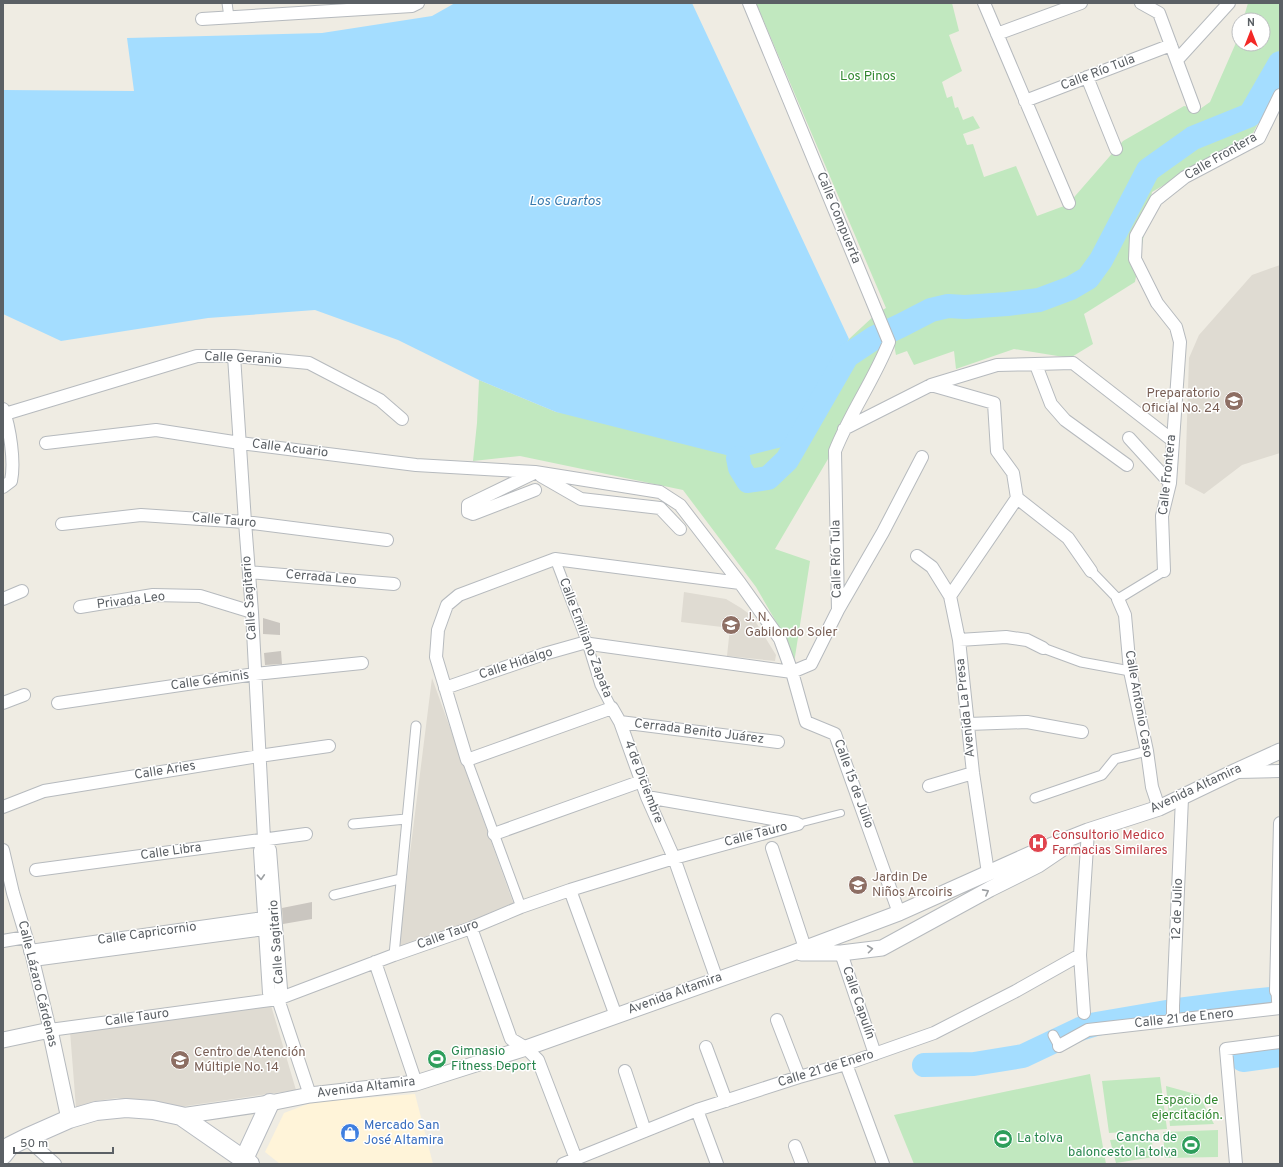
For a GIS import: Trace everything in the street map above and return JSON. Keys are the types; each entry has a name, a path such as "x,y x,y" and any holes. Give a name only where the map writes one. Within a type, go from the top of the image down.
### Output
{"main road":[{"path":"181,1116 247,1162 270,1103"},
{"name":"Avenida Altamira","path":"5,1149 69,1119 96,1111 126,1108 153,1110 181,1116"}],"street":[{"path":"227,3 229,17"},
{"path":"202,19 412,6 418,3"},
{"name":"Calle Compuerta","path":"749,3 889,342 882,360 844,429"},
{"path":"984,3 1069,203"},
{"path":"997,34 1081,3"},
{"path":"1141,3 1159,12 1194,107"},
{"path":"1177,60 1229,3"},
{"name":"Calle Río Tula","path":"1025,101 1171,45"},
{"path":"1087,77 1116,149"},
{"name":"Calle Frontera","path":"1118,599 1164,571 1162,516 1170,483 1180,342 1176,328 1157,303 1135,259 1136,236 1156,200 1184,177 1260,138 1280,95"},
{"name":"Calle Geranio","path":"4,411 197,356 234,356 309,363 380,400 402,419"},
{"name":"Calle Sagitario","path":"234,356 252,612 254,674 264,839 260,851 264,923 269,993 278,999 281,989 270,850 264,839"},
{"path":"844,429 931,385 997,365 1072,364 1172,440"},
{"path":"1036,365 1051,404 1065,420 1127,465"},
{"path":"931,385 994,403 997,451 1013,473 1017,498 1068,538 1091,572 1118,599"},
{"path":"3,487 11,481 13,471 13,458 4,411"},
{"name":"Calle Río Tula","path":"792,672 811,664 838,610 835,451 844,429"},
{"name":"Calle Acuario","path":"46,443 156,430 240,443 416,465 535,472 660,492 680,505 740,583 780,639 792,672"},
{"path":"1129,438 1170,483"},
{"path":"838,610 883,532 922,457"},
{"path":"535,490 473,514 468,512 468,505 535,472 581,499 660,508 680,529"},
{"path":"950,596 1017,498"},
{"name":"Calle Tauro","path":"62,524 141,515 245,522 387,540"},
{"name":"Avenida La Presa","path":"917,556 932,567 950,596 959,640 973,772 988,873"},
{"path":"521,907 467,760 436,657 438,630 447,605 459,595 555,560 740,583"},
{"name":"Calle Emiliano Zapata","path":"467,760 612,708 600,684 587,643 555,560"},
{"name":"Cerrada Leo","path":"248,572 394,584"},
{"path":"3,599 22,591"},
{"name":"Privada Leo","path":"80,607 153,596 200,596 252,612"},
{"name":"Calle Antonio Caso","path":"1118,599 1125,615 1130,671 1147,751 1152,787 1160,808"},
{"path":"959,640 1006,637 1027,640 1043,648 1081,662 1130,671"},
{"path":"587,643 792,672"},
{"name":"Calle Hidalgo","path":"445,688 544,654 587,643"},
{"name":"Calle Géminis","path":"58,703 254,674 362,663"},
{"name":"Calle 15 de Julio","path":"792,672 806,722 835,734 899,913"},
{"path":"3,703 24,695"},
{"name":"4 de Diciembre","path":"612,708 620,722 647,797 674,858 717,980"},
{"name":"Cerrada Benito Juárez","path":"620,722 778,742"},
{"path":"968,724 1027,722 1082,732"},
{"path":"394,954 400,879 416,726"},
{"name":"Calle Aries","path":"3,807 44,792 259,756 329,746"},
{"path":"1036,798 1102,775 1115,759 1147,751"},
{"name":"Avenida Altamira","path":"181,1116 270,1103 310,1095 416,1083 526,1048 790,954 899,913 1035,852 1088,831 1160,808 1280,751"},
{"path":"1234,772 1280,771"},
{"path":"929,786 973,772"},
{"path":"494,834 642,781"},
{"path":"647,797 798,824"},
{"name":"12 de Julio","path":"1172,1014 1182,798"},
{"path":"353,824 406,819"},
{"path":"1278,1008 1276,991 1280,823"},
{"name":"Calle Tauro","path":"50,1030 278,999 394,954 471,928 521,907 570,890 674,858 798,824"},
{"path":"1056,1040 1088,1030 1084,1013 1080,954 1088,831"},
{"name":"Avenida Altamira","path":"790,954 841,953 882,948 990,889 1038,865 1088,831"},
{"name":"Calle Libra","path":"36,870 306,834"},
{"path":"772,848 805,948"},
{"name":"Calle Lázaro Cárdenas","path":"3,850 8,896 26,937 32,955 69,1119"},
{"path":"334,895 400,879"},
{"path":"570,890 616,1016"},
{"name":"Calle Capricornio","path":"32,955 264,923"},
{"path":"471,928 512,1039 526,1048 538,1060 576,1159"},
{"path":"3,941 26,937"},
{"name":"Calle Capulín","path":"841,953 875,1054"},
{"name":"Calle 21 de Enero","path":"563,1164 697,1110 799,1077 846,1064 934,1033 1016,991 1080,954"},
{"path":"375,962 416,1083"},
{"path":"278,999 310,1095"},
{"name":"Calle 21 de Enero","path":"1088,1030 1172,1014 1278,1008"},
{"path":"778,1020 799,1077"},
{"path":"3,1040 50,1030"},
{"path":"1236,1164 1226,1050 1280,1042"},
{"path":"706,1047 726,1101"},
{"path":"846,1064 884,1164"},
{"path":"625,1071 645,1131"},
{"path":"697,1110 717,1164"},
{"path":"26,1138 55,1164"},
{"path":"795,1146 802,1164"}],"lane":[{"name":"Calle Tauro","path":"798,824 842,813"}],"shaded area":[{"name":"Preparatorio Oficial No. 24","path":"1280,265 1280,453 1242,465 1204,494 1185,484 1189,358 1199,335 1252,275"},
{"name":"J. N. Gabilondo Soler","path":"684,592 726,599 752,616 776,655 775,661 727,656 730,628 681,622"},
{"path":"432,678 514,905 398,949"},
{"name":"Centro de Atención Múltiple No. 14","path":"270,1002 296,1090 179,1107 117,1098 96,1101 76,1108 70,1031"},
{"name":"Mercado San José Altamira","path":"415,1094 433,1164 280,1164 265,1152 284,1113 313,1102"}],"green space":[{"name":"Los Pinos","path":"756,3 952,3 959,31 949,35 962,71 942,82 947,98 952,96 955,108 958,107 963,120 973,116 980,128 963,134 967,145 973,144 984,177 1016,166 1037,216 1069,203 1123,141 1184,106 1200,109 1210,102 1232,52 1271,52 1271,12 1245,12 1248,3 1280,3 1280,81 1253,133 1152,192 1135,282 1084,314 1093,344 1070,358 1014,349 956,369 954,351 914,365 907,351 896,355 893,340 889,342 837,431 828,459 775,549 810,561 794,663 782,632 756,587 683,490 520,456 473,461 479,380 556,412 790,445 809,412 833,363 849,339 877,313 886,308"},
{"name":"La tolva","path":"1090,1074 1106,1164 914,1164 894,1115"},
{"path":"1160,1077 1167,1129 1109,1133 1102,1081"},
{"name":"Espacio de ejercitación.","path":"1166,1086 1199,1095 1214,1124 1170,1126"},
{"name":"Cancha de baloncesto la tolva","path":"1218,1130 1218,1157 1165,1158 1163,1132"},
{"path":"1152,1137 1153,1157 1116,1163 1110,1140"}],"water":[{"name":"Los Cuartos","path":"455,3 692,3 849,339 833,363 809,412 790,445 738,458 556,412 479,380 398,340 315,310 208,318 61,341 3,314 3,90 134,91 127,38 322,33 432,16"}],"building":[{"path":"263,618 280,623 280,635 263,634"},
{"path":"281,651 282,664 265,665 264,653"},
{"path":"312,902 312,919 283,924 282,908"}],"waterway":[{"path":"738,458 740,468 748,481 768,478 787,460 847,356 874,338 931,310 948,306 965,307 1039,300 1071,288 1088,278 1101,260 1148,170 1193,138 1250,115 1280,63"},
{"path":"924,1065 974,1064 1023,1056 1080,1029 1096,1024 1178,1010 1280,998"},
{"path":"1243,1060 1280,1055"}],"place":[{"name":"Preparatorio Oficial No. 24","path":"1234,401"},
{"name":"J. N. Gabilondo Soler","path":"731,625"},
{"name":"Consultorio Medico Farmacias Similares","path":"1038,843"},
{"name":"Jardin De Niños Arcoiris","path":"858,885"},
{"name":"Gimnasio Fitness Deport","path":"437,1059"},
{"name":"Centro de Atención Múltiple No. 14","path":"180,1060"},
{"name":"Mercado San José Altamira","path":"350,1133"},
{"name":"La tolva","path":"1003,1139"},
{"name":"Cancha de baloncesto la tolva","path":"1191,1145"}]}
